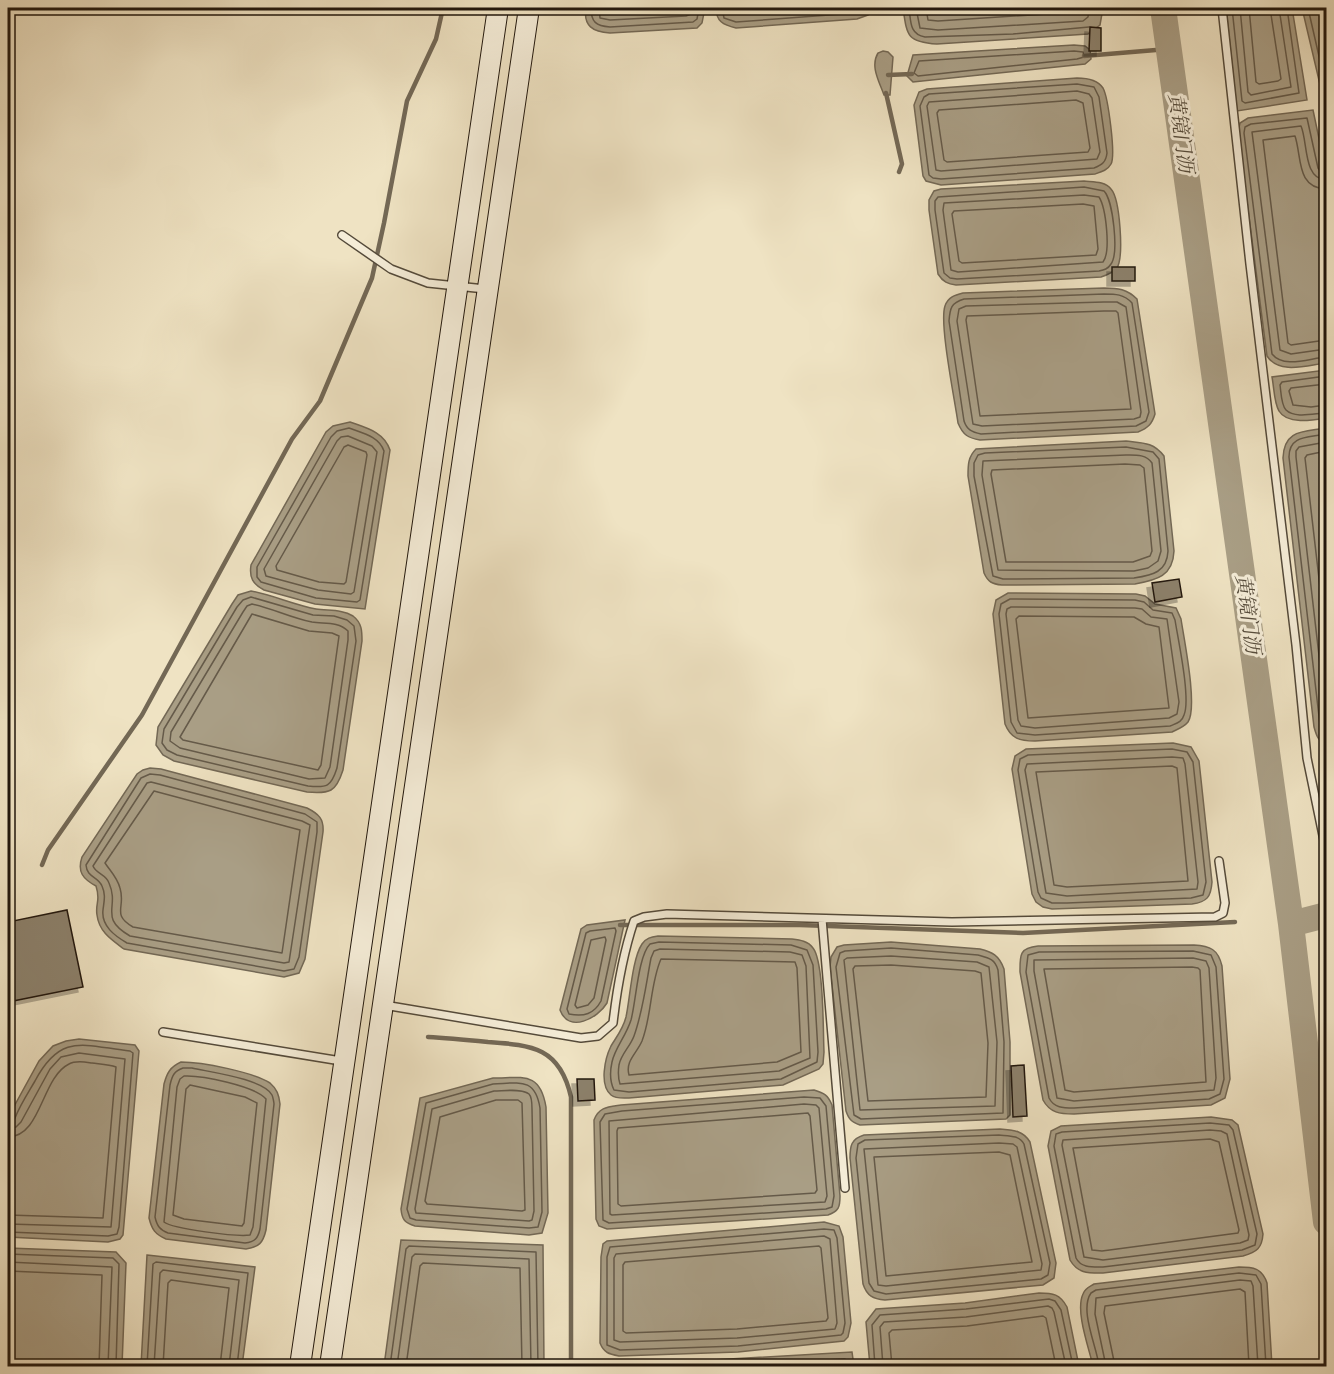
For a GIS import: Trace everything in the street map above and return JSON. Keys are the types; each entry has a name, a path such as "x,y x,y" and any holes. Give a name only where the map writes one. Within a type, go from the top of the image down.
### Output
{"main road":[{"path":"300,1366 498,8"},
{"path":"330,1366 529,8"}],"lane":[{"path":"1222,8 1308,758 1326,850"},
{"path":"342,235 391,269 428,283 487,290"},
{"path":"384,1005 581,1038 598,1036 613,1023 616,995 634,921 644,917 667,914 952,922 1215,917 1223,913 1225,903 1219,861"},
{"path":"822,919 845,1188"},
{"path":"1326,1010 1326,1065"},
{"path":"163,1032 345,1062"}],"water":[{"path":"586,8 705,8 702,23 697,28 610,33 590,27 586,19"},
{"path":"716,8 876,8 868,15 857,19 736,28 721,22"},
{"path":"903,8 1103,8 1100,25 1088,34 937,44 920,41 910,36"},
{"path":"1226,8 1292,8 1307,100 1237,111"},
{"path":"1302,8 1326,8 1326,110"},
{"path":"1085,46 1090,50 1091,59 1085,64 913,82 907,76 913,55"},
{"path":"883,51 893,57 890,95 884,95 875,68 878,53"},
{"path":"1077,78 1095,81 1101,85 1105,93 1113,150 1111,164 1106,169 1095,174 941,185 926,181 923,176 914,105 919,92 927,89"},
{"path":"1313,110 1326,187 1326,363 1286,367 1272,362 1267,356 1238,132 1240,123 1248,118"},
{"path":"1084,181 1106,185 1111,189 1117,204 1121,240 1119,262 1112,273 1101,277 956,285 946,282 938,274 929,210 929,200 934,191"},
{"path":"1104,288 1122,290 1137,299 1155,414 1149,425 1138,432 980,440 964,433 958,423 946,345 944,315 948,300 963,293"},
{"path":"1326,370 1326,418 1294,420 1279,411 1272,377"},
{"path":"350,422 379,435 390,450 365,609 315,604 264,590 253,580 251,565 326,432 333,426"},
{"path":"1326,428 1326,744 1319,740 1314,727 1283,458 1284,449 1291,437 1303,432"},
{"path":"1126,441 1152,446 1164,456 1174,551 1171,566 1167,571 1150,581 1135,584 1002,585 989,580 984,573 968,476 968,465 973,452 976,449"},
{"path":"251,591 316,609 344,612 353,616 360,624 362,641 343,770 338,783 327,792 307,792 174,761 163,755 156,745 158,727 232,604 238,595"},
{"path":"1008,593 1136,594 1145,596 1155,604 1176,608 1181,619 1191,688 1191,714 1188,722 1172,732 1035,741 1020,740 1013,736 1005,724 993,614 996,600"},
{"path":"1173,743 1191,747 1199,761 1212,882 1207,898 1192,904 1052,909 1036,902 1032,894 1012,769 1015,756 1026,749"},
{"path":"150,768 307,808 320,817 323,832 305,959 299,973 284,977 124,949 103,931 97,915 96,886 82,874 80,867 82,857 137,774"},
{"path":"625,920 607,1003 591,1018 584,1021 570,1021 560,1010 581,929 587,925"},
{"path":"658,936 792,939 804,941 811,946 817,956 822,997 824,1052 823,1064 819,1069 783,1085 629,1098 617,1098 611,1095 607,1091 604,1078 607,1057 625,1021 639,951 645,940"},
{"path":"891,942 980,949 992,953 1000,960 1004,969 1010,1042 1010,1115 1006,1119 860,1125 850,1119 846,1111 830,967 831,957 837,947 844,945"},
{"path":"1038,946 1205,946 1216,952 1222,966 1230,1079 1225,1098 1211,1105 1074,1114 1060,1113 1049,1108 1043,1100 1020,972 1022,953"},
{"path":"79,1039 135,1045 139,1051 123,1235 120,1239 108,1242 8,1237 8,1131 11,1112 39,1061 53,1046"},
{"path":"181,1062 214,1066 252,1075 270,1083 277,1092 280,1104 266,1230 260,1244 254,1247 246,1249 166,1239 151,1226 149,1218 164,1084 169,1071"},
{"path":"493,1078 528,1079 535,1082 543,1095 546,1107 548,1213 542,1233 529,1235 409,1224 403,1218 401,1209 420,1098"},
{"path":"814,1090 825,1095 832,1105 840,1196 839,1206 835,1212 828,1215 607,1229 599,1226 596,1219 594,1120 601,1110 621,1105"},
{"path":"1211,1117 1232,1120 1238,1125 1263,1234 1258,1249 1243,1256 1103,1273 1089,1273 1073,1265 1070,1260 1048,1146 1051,1131 1061,1126"},
{"path":"1000,1129 1021,1133 1030,1142 1056,1263 1054,1278 1043,1285 885,1300 871,1296 863,1284 850,1158 854,1141 864,1135"},
{"path":"824,1222 839,1226 843,1237 851,1323 848,1337 844,1341 738,1352 619,1356 612,1355 603,1349 600,1343 601,1257 603,1244 607,1241"},
{"path":"401,1240 543,1245 544,1366 384,1366"},
{"path":"8,1248 116,1252 126,1263 122,1366 8,1366"},
{"path":"147,1255 255,1267 242,1366 141,1366"},
{"path":"1249,1267 1260,1271 1267,1283 1272,1366 1093,1366 1081,1310 1081,1301 1087,1288 1094,1284"},
{"path":"1039,1293 1056,1295 1067,1307 1079,1366 870,1366 866,1322 876,1309 965,1303"},
{"path":"852,1352 854,1366 607,1366"}],"building":[{"path":"1090,27 1101,28 1101,51 1089,51"},
{"path":"1112,267 1135,267 1135,281 1112,281"},
{"path":"1179,579 1182,597 1155,602 1152,583"},
{"path":"67,910 83,987 8,1002 8,922"},
{"path":"1024,1065 1027,1116 1013,1117 1011,1066"},
{"path":"577,1079 594,1079 595,1100 578,1101"}],"waterway":[{"path":"42,865 48,850 142,715 292,439 320,401 372,278 407,101 436,39 443,8"},
{"name":"黄镜门沥","path":"1163,8 1291,924 1326,1222"},
{"path":"1084,56 1168,49"},
{"path":"888,75 912,74"},
{"path":"886,93 902,164 899,172"},
{"path":"1291,924 1326,915"},
{"path":"620,925 800,925 1023,933 1235,922"},
{"path":"428,1037 504,1043 531,1048 552,1059 560,1068 566,1081 571,1097 571,1366"}]}
